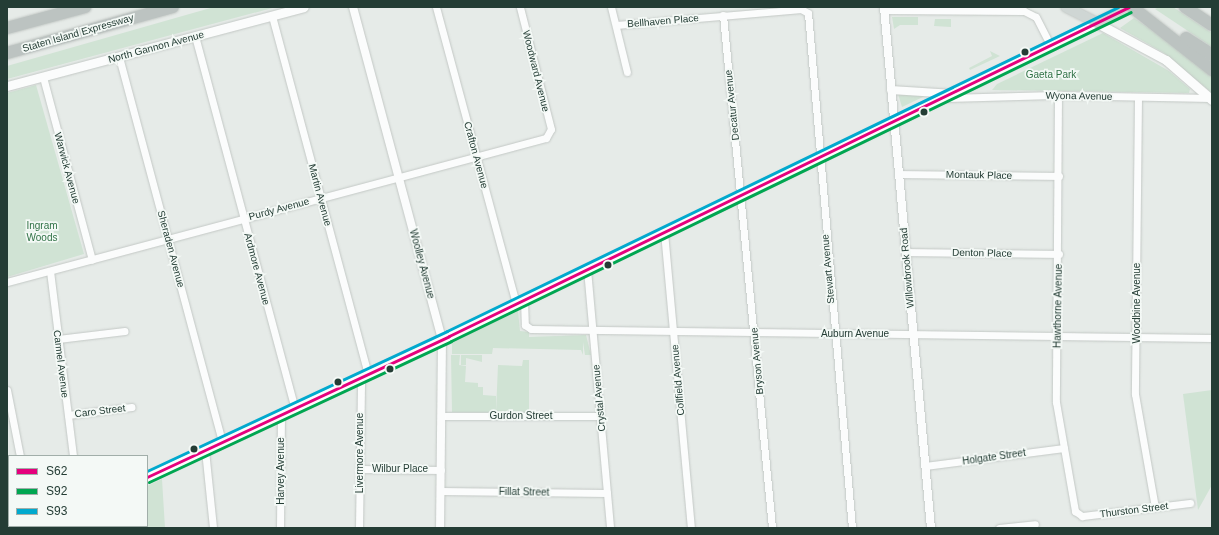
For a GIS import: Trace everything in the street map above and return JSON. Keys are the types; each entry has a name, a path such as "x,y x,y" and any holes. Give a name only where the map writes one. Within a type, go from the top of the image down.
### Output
{"highway":[{"path":"7,28 85,7"},
{"name":"Staten Island Expressway","path":"7,53 173,7"},
{"path":"1185,7 1212,25"},
{"path":"1197,7 1212,16"},
{"path":"1137,10 1212,55"},
{"path":"1137,10 1212,70"}],"main road":[{"name":"North Gannon Avenue","path":"7,86 304,7"},
{"path":"1066,7 1166,60 1211,99"},
{"path":"148,477 442,340 819,157 951,96 1098,23 1137,10"}],"street":[{"name":"Woolley Avenue","path":"353,7 442,340 440,528"},
{"name":"Crafton Avenue","path":"436,7 477,157 520,302"},
{"name":"Woodward Avenue","path":"520,7 551,135"},
{"path":"611,7 627,72"},
{"path":"884,9 1024,11 1036,16 1051,46"},
{"name":"Willowbrook Road","path":"884,9 931,528"},
{"name":"Bellhaven Place","path":"616,25 723,15 806,10"},
{"name":"Stewart Avenue","path":"806,10 852,528"},
{"name":"Decatur Avenue","path":"723,15 741,195"},
{"name":"Martin Avenue","path":"272,16 321,198 364,376"},
{"name":"Ardmore Avenue","path":"195,36 295,408"},
{"name":"Sheraden Avenue","path":"119,56 222,442"},
{"name":"Warwick Avenue","path":"43,77 92,260"},
{"path":"891,90 951,96"},
{"name":"Wyona Avenue","path":"951,96 1058,95 1211,99"},
{"name":"Hawthorne Avenue","path":"1058,95 1059,254 1056,402 1077,515"},
{"name":"Woodbine Avenue","path":"1138,97 1137,337 1135,394 1155,507"},
{"name":"Purdy Avenue","path":"7,282 477,157 551,135"},
{"name":"Montauk Place","path":"899,174 1059,176"},
{"name":"Bryson Avenue","path":"741,195 772,528"},
{"name":"Collfield Avenue","path":"664,232 691,528"},
{"name":"Denton Place","path":"906,252 1059,254"},
{"name":"Crystal Avenue","path":"587,269 610,528"},
{"name":"Carmel Avenue","path":"50,271 73,455"},
{"name":"Auburn Avenue","path":"520,302 525,325 531,329 1212,338"},
{"path":"58,339 125,331"},
{"name":"Livermore Avenue","path":"360,528 360,469 364,376"},
{"path":"7,390 20,455"},
{"name":"Caro Street","path":"68,415 132,407"},
{"name":"Harvey Avenue","path":"280,528 281,415"},
{"name":"Gurdon Street","path":"441,416 600,416"},
{"name":"Holgate Street","path":"925,466 1064,448"},
{"path":"205,450 213,528"},
{"name":"Wilbur Place","path":"360,469 441,470"},
{"name":"Fillat Street","path":"440,491 607,492"},
{"name":"Thurston Street","path":"1077,515 1190,503"},
{"path":"999,528 1035,524"}],"green space":[{"path":"214,7 276,7 7,79 7,66"},
{"path":"1159,7 1173,7 1212,33 1212,47 1155,9"},
{"path":"892,17 918,17 918,25 900,25 894,29"},
{"path":"1134,18 1196,60 1212,77 1212,93 1164,53 1120,28"},
{"path":"935,19 951,19 951,27 934,26"},
{"name":"Gaeta Park","path":"1103,33 1169,71 1190,89 1189,93 992,90 997,84"},
{"path":"990,51 1000,56 970,70 969,68 992,56"},
{"name":"Ingram Woods","path":"36,85 84,254 7,277 7,93"},
{"path":"898,94 925,96 902,107"},
{"path":"518,311 520,331 529,332 529,337 586,335 591,355 585,355 583,342 583,355 581,350 493,348 492,354 452,354 452,342"},
{"path":"451,355 460,355 459,365 466,366 465,382 478,383 478,387 483,387 483,395 496,396 496,412 498,365 522,366 523,360 529,360 529,413 452,412"},
{"path":"461,355 482,355 482,362 466,358 466,365 461,365"},
{"path":"1212,390 1212,485 1198,510 1183,394"},
{"path":"162,479 165,528 103,528 148,527 148,486"}],"transit line":[{"name":"S93","path":"148,471 447,331 1118,7"},
{"name":"S62","path":"148,477 449,336 1129,7"},
{"name":"S92","path":"149,482 451,341 1131,12"}]}
